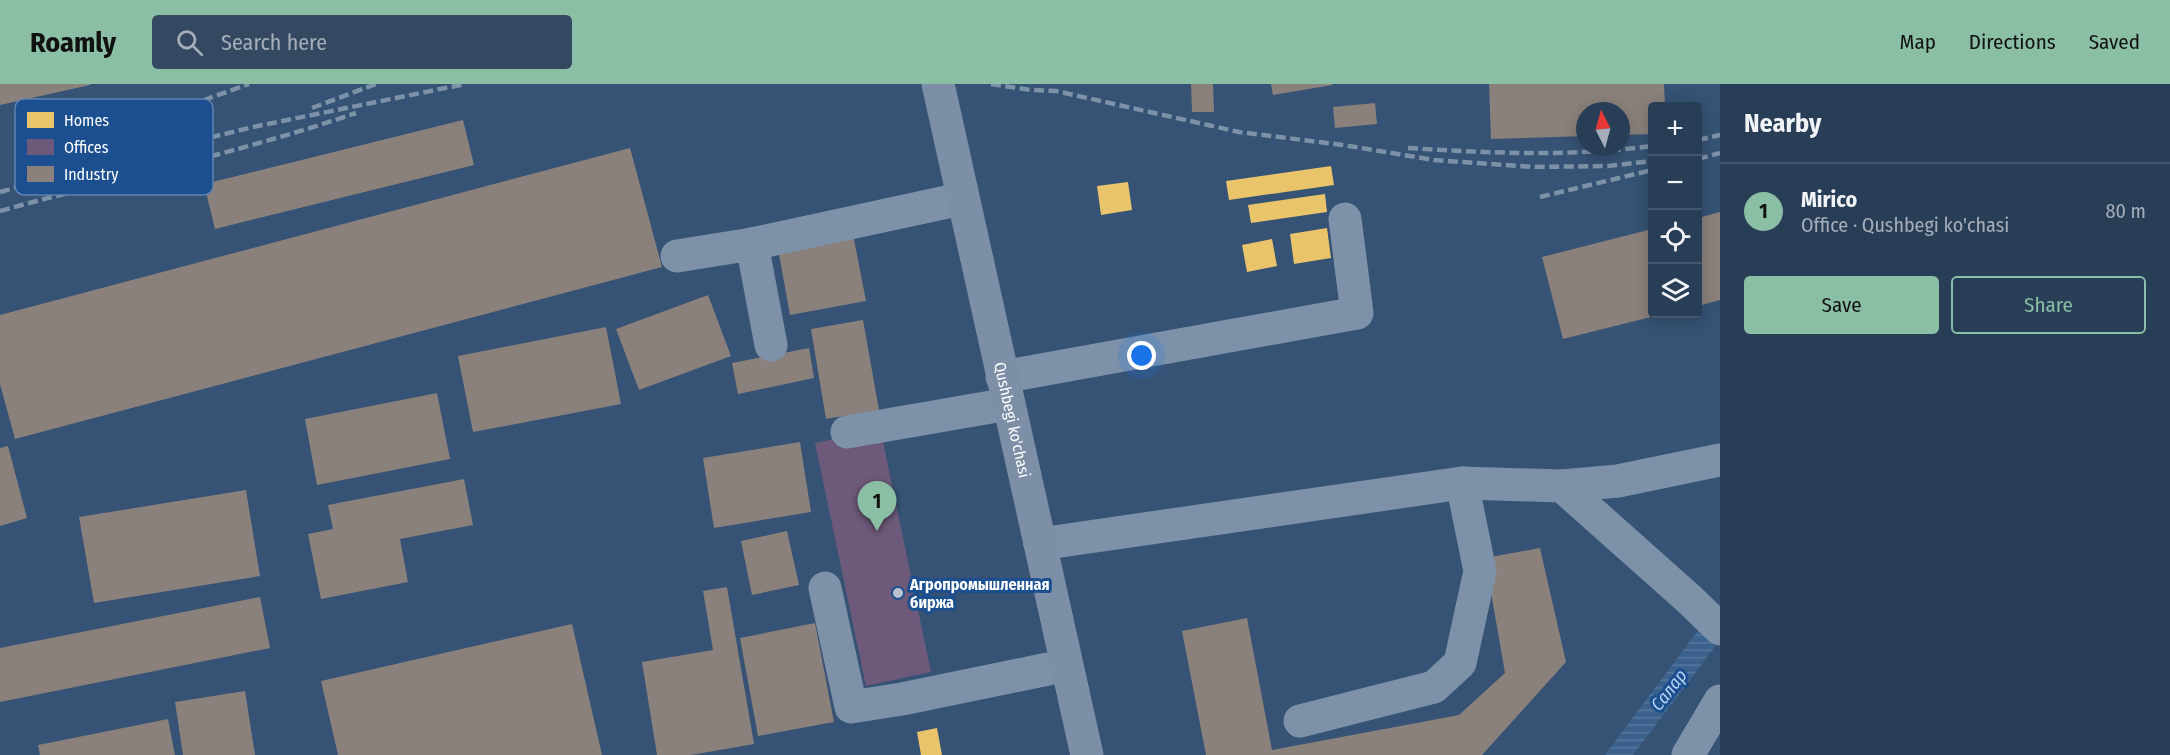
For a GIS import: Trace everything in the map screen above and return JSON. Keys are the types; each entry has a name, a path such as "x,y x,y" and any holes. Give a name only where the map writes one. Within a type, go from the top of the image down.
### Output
{"main road":[{"name":"Qushbegi ko'chasi","path":"921,84 947,202 997,392"},
{"name":"Qushbegi ko'chasi","path":"938,84 997,392 1057,667 1066,755"},
{"name":"Qushbegi ko'chasi","path":"1057,667 1087,755"}],"lane":[{"path":"677,256 752,244 947,202"},
{"path":"847,432 997,392 1357,313 1345,219"},
{"path":"752,244 771,345"},
{"path":"1031,546 1462,483 1562,486 1618,481 1720,460"},
{"path":"1300,722 1434,687 1460,663 1480,571 1462,483"},
{"path":"1562,486 1720,629"},
{"path":"825,588 851,707 902,699 1057,667"},
{"path":"1688,755 1720,701"}],"water":[{"name":"Салар","path":"1720,607 1720,640 1633,755 1605,755 1696,633"}],"building: Homes":[{"path":"1331,166 1334,185 1229,200 1226,181"},
{"path":"1128,182 1132,210 1101,215 1097,186"},
{"path":"1325,194 1327,212 1251,223 1248,205"},
{"path":"1327,228 1331,258 1294,264 1290,234"},
{"path":"1272,239 1277,266 1247,272 1242,245"},
{"path":"937,728 942,755 921,755 917,732"}],"building: Offices":[{"path":"879,430 931,672 866,686 815,443"}],"building: Industry":[{"path":"0,84 90,84 27,99 15,99 15,102 0,105"},
{"path":"1191,84 1213,84 1214,112 1192,112"},
{"path":"1271,84 1332,84 1332,85 1273,95"},
{"path":"1489,84 1664,84 1665,102 1648,102 1648,134 1630,135 1630,102 1576,102 1576,136 1491,139"},
{"path":"1375,103 1377,124 1335,128 1333,107"},
{"path":"463,120 474,165 215,229 207,195 213,195 213,182"},
{"path":"630,148 662,267 15,439 0,384 0,315"},
{"path":"1720,212 1720,300 1702,305 1702,264 1702,217"},
{"path":"852,229 866,301 790,315 777,243"},
{"path":"1648,230 1648,318 1563,339 1542,257"},
{"path":"708,295 731,356 639,390 616,329"},
{"path":"863,320 879,410 826,419 811,329"},
{"path":"606,327 621,404 473,432 458,356"},
{"path":"809,348 814,378 738,394 732,363"},
{"path":"437,393 450,459 317,485 305,419"},
{"path":"800,442 811,512 714,528 703,458"},
{"path":"8,446 27,518 0,526 0,448"},
{"path":"464,479 473,525 400,539 408,582 321,599 308,534 333,529 328,505"},
{"path":"246,490 260,576 94,603 79,517"},
{"path":"787,531 799,585 752,595 741,541"},
{"path":"1540,548 1566,662 1482,755 1206,755 1182,631 1247,618 1272,750 1459,715 1505,673 1485,558"},
{"path":"727,587 754,744 691,755 657,755 642,662 713,650 703,591"},
{"path":"260,597 270,648 0,702 0,648"},
{"path":"815,623 834,722 758,736 740,638"},
{"path":"572,624 602,755 338,755 321,681"},
{"path":"245,691 255,755 183,755 175,702"},
{"path":"168,719 175,755 40,755 38,745"}],"railway":[{"path":"207,99 249,84"},
{"path":"312,108 376,84"},
{"path":"213,137 465,84"},
{"path":"991,84 1056,91 1239,132 1343,145 1434,160 1534,167 1608,166 1648,161"},
{"path":"213,156 356,113"},
{"path":"1702,139 1720,135"},
{"path":"1408,148 1561,153 1648,146"},
{"path":"1702,158 1720,153"},
{"path":"1540,197 1648,171"},
{"path":"0,192 15,188"},
{"path":"0,211 62,195"}],"place":[{"name":"Mirico","path":"877,531"},
{"name":"Агропромышленная биржа","path":"898,593"}]}
